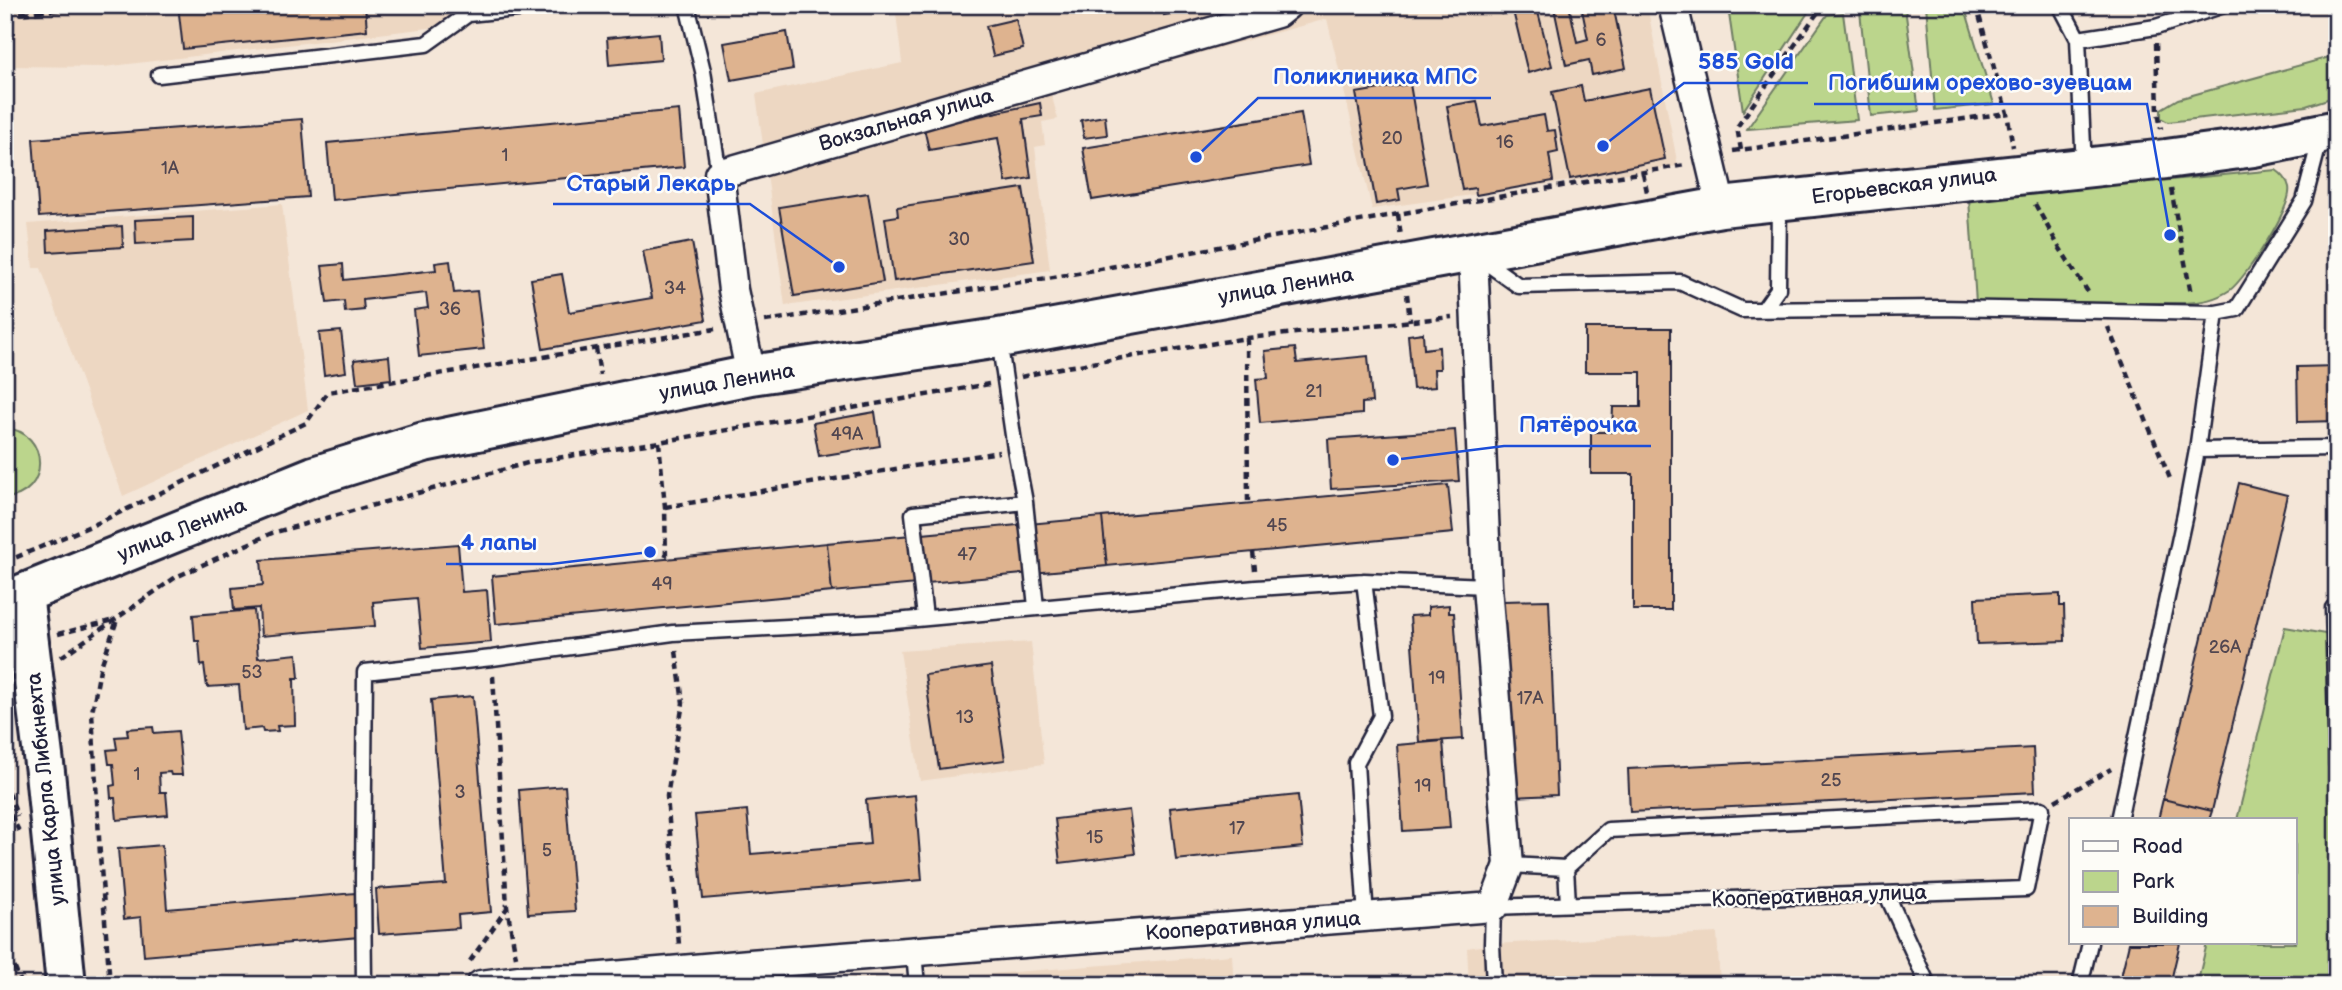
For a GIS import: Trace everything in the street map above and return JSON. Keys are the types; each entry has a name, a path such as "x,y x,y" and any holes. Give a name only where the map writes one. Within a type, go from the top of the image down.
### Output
{"main road":[{"name":"Егорьевская улица","path":"1473,254 1721,207 2084,168 2254,147 2329,132"},
{"name":"улица Ленина","path":"11,586 314,476 424,442 751,376 999,338 1473,254"},
{"name":"улица Карла Либкнехта","path":"11,586 44,657 66,985"}],"street":[{"name":"Вокзальная улица","path":"719,174 1278,13 1287,5"},
{"path":"1673,5 1721,207"},
{"path":"719,174 733,290 751,376"},
{"path":"1473,254 1487,586 1509,865 1493,907"},
{"name":"Кооперативная улица","path":"475,974 519,980 580,982 681,970 1493,907"}],"lane":[{"path":"159,75 426,44 468,14 557,5"},
{"path":"687,5 703,71 719,174"},
{"path":"2060,5 2078,39 2084,168"},
{"path":"2078,39 2155,27 2224,5"},
{"path":"1473,254 1519,286 1680,282 1742,310 1939,308 2216,313 2237,309 2304,201 2329,132"},
{"path":"1763,310 1778,289 1779,201"},
{"path":"2120,818 2135,756 2197,450 2216,313"},
{"path":"999,338 1025,502 1036,607"},
{"path":"2197,450 2337,448"},
{"path":"925,617 913,514 1025,502"},
{"path":"1364,581 1381,716 1356,764 1366,918"},
{"path":"364,985 365,672 673,633 884,622 1364,581 1487,586"},
{"path":"2333,608 2337,765"},
{"path":"1509,865 1566,868 1608,830 2042,809"},
{"name":"Кооперативная улица","path":"1493,907 2026,889 2042,809"},
{"path":"1566,868 1568,904"},
{"path":"1886,895 1928,985"},
{"path":"1493,907 1494,985"},
{"path":"2080,985 2090,944"},
{"path":"914,953 916,985"}],"path":[{"path":"1741,150 1737,127 1823,5"},
{"path":"11,586 100,522 306,423 328,392 740,324 1067,275 1398,214 1710,161 1730,151 2007,113 1976,5"},
{"path":"44,657 177,577 272,533 530,461 659,442 1005,382 1054,369 1247,338 1474,314"},
{"path":"1247,338 1248,504"},
{"path":"659,442 666,558"},
{"path":"665,507 1015,449"},
{"path":"44,657 118,619"},
{"path":"44,657 118,619"},
{"path":"110,985 92,712 100,669 118,619"},
{"path":"673,633 683,703 667,796 681,970"},
{"path":"492,658 507,907 519,980"},
{"path":"2042,809 2135,756"},
{"path":"5,804 24,841"},
{"path":"475,974 507,907"},
{"path":"5,945 22,985"}],"shaded area":[{"path":"5,5 619,5 104,67 5,66"},
{"path":"895,5 1647,5 1678,166 1372,209 1327,19 1051,93 1058,119 1042,122 1045,145 1035,147 1050,270 785,306 756,94 902,63"},
{"path":"282,204 308,410 123,496 41,268 33,268 28,224"},
{"path":"1031,642 1044,764 920,781 900,651"},
{"path":"1717,933 1720,985 1469,985 1467,948 1492,944"},
{"path":"1232,955 1234,985 964,985 964,976"}],"green space":[{"path":"1813,5 1743,111 1728,7"},
{"path":"1926,5 1964,5 1994,104 1935,110"},
{"path":"1905,8 1919,111 1871,116 1860,11"},
{"path":"1843,13 1857,120 1747,129 1827,15"},
{"path":"2337,55 2337,96 2306,106 2168,122 2161,118 2161,109 2178,99"},
{"path":"2276,170 2284,177 2289,187 2284,209 2247,272 2230,290 2219,296 2184,303 1976,303 1969,199"},
{"path":"5,428 20,432 30,440 37,451 39,463 31,486 20,494 5,498"},
{"path":"2285,627 2337,636 2337,985 2197,985 2207,944 2296,944 2296,818 2237,818"}],"building":[{"path":"178,5 365,5 367,30 183,49"},
{"path":"1162,5 1189,5 1190,10 1164,15"},
{"path":"1500,5 1542,5 1543,11 1538,12 1552,66 1528,73 1513,11 1502,14"},
{"path":"1569,5 1577,42 1588,39 1581,5 1613,5 1626,68 1592,75 1589,60 1566,65 1554,8"},
{"path":"1016,19 1023,49 993,56 986,26"},
{"path":"787,32 793,69 731,80 724,43"},
{"path":"659,33 661,60 609,65 607,38"},
{"path":"1410,84 1427,184 1398,189 1400,200 1376,204 1356,93"},
{"path":"1581,86 1584,101 1650,88 1665,159 1570,179 1552,92"},
{"path":"1477,101 1482,126 1544,115 1547,131 1555,130 1558,152 1549,154 1553,181 1476,195 1475,188 1462,190 1447,106"},
{"path":"1040,103 1042,116 1023,119 1031,178 1006,182 998,138 929,150 924,128"},
{"path":"679,110 684,167 332,200 327,143"},
{"path":"1301,113 1309,165 1092,200 1083,148"},
{"path":"1105,116 1107,135 1084,138 1081,120"},
{"path":"302,119 308,197 39,217 33,139"},
{"path":"1023,188 1034,261 894,281 885,218 898,216 897,207"},
{"path":"868,193 883,282 794,296 779,207"},
{"path":"193,217 193,241 136,244 135,220"},
{"path":"122,226 123,247 48,252 47,231"},
{"path":"692,242 706,320 543,349 531,279 562,274 569,312 652,298 643,251"},
{"path":"450,261 454,293 477,291 484,349 419,356 414,310 428,308 426,293 363,300 364,310 345,312 344,301 327,303 322,266 343,264 344,280 436,270 435,263"},
{"path":"1585,328 1671,328 1671,610 1633,610 1633,474 1591,474 1591,432 1612,432 1613,407 1641,407 1641,372 1585,372"},
{"path":"341,331 346,372 324,375 319,333"},
{"path":"1423,333 1424,349 1439,347 1440,369 1434,369 1435,387 1413,389 1408,335"},
{"path":"1295,348 1297,363 1368,356 1372,402 1362,403 1362,414 1260,423 1256,379 1268,378 1265,351"},
{"path":"389,356 391,379 357,383 354,360"},
{"path":"2337,366 2337,421 2298,422 2297,367"},
{"path":"875,412 880,446 819,456 813,423"},
{"path":"1455,430 1459,481 1331,489 1328,439"},
{"path":"2239,483 2287,495 2212,811 2163,799"},
{"path":"1448,485 1453,533 1107,566 1102,517"},
{"path":"1102,517 1107,566 832,592 827,543"},
{"path":"827,543 832,592 496,624 492,576"},
{"path":"458,544 462,592 487,590 491,642 422,648 417,598 373,602 375,626 261,636 259,608 234,610 232,588 263,585 261,560"},
{"path":"2060,594 2060,606 2064,606 2065,641 1977,644 1975,598"},
{"path":"1549,600 1557,795 1511,797 1503,601"},
{"path":"1449,605 1449,613 1454,613 1463,739 1419,742 1410,616 1428,615 1428,607"},
{"path":"254,610 258,658 297,654 299,678 294,678 295,725 277,726 278,731 263,732 262,728 243,730 239,685 207,687 204,665 201,666 199,641 195,641 193,615"},
{"path":"991,666 1005,760 939,769 925,675"},
{"path":"473,696 491,912 458,915 459,928 379,934 376,889 446,884 431,700"},
{"path":"153,727 154,733 178,731 182,775 159,773 160,792 166,792 168,815 117,820 115,798 111,798 110,786 115,785 113,764 109,764 107,750 117,749 115,737 128,736 127,729"},
{"path":"1443,741 1450,828 1403,831 1397,745"},
{"path":"2033,748 2035,792 1630,812 1628,769"},
{"path":"565,786 575,911 528,914 519,790"},
{"path":"915,795 922,880 703,899 695,815 747,810 751,854 870,844 866,800"},
{"path":"1298,795 1303,847 1176,860 1170,808"},
{"path":"2163,799 2212,811 2210,818 2158,818"},
{"path":"1129,810 1135,854 1060,863 1055,819"},
{"path":"162,845 167,909 355,893 359,937 144,956 141,917 124,919 118,849"},
{"path":"2129,944 2180,944 2170,985 2119,985"}],"railway":[{"path":"5,15 85,7"}],"place":[{"name":"585 Gold","path":"1603,146"},
{"name":"Поликлиника МПС","path":"1196,157"},
{"name":"Погибшим орехово-зуевцам","path":"2170,235"},
{"name":"Старый Лекарь","path":"839,267"},
{"name":"Пятёрочка","path":"1393,460"},
{"name":"4 лапы","path":"650,552"}]}
